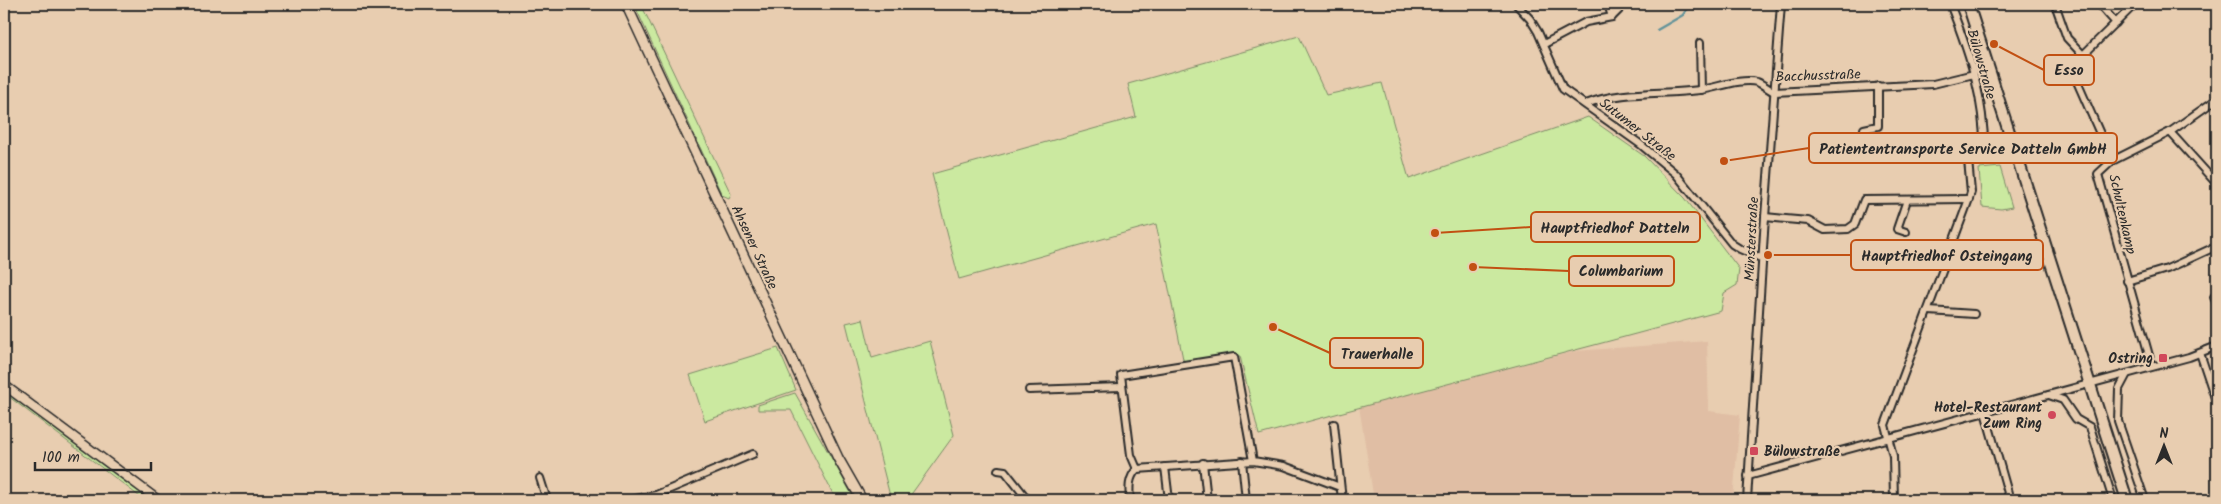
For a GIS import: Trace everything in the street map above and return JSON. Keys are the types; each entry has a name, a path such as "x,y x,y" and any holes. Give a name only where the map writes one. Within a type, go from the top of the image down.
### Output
{"main road":[{"name":"Ahsener Straße","path":"626,4 838,458 862,500"},
{"path":"1968,4 2127,500"}],"street":[{"name":"Sutumer Straße","path":"1516,4 1530,19 1544,44 1551,64 1564,89 1640,144 1676,174 1732,244 1763,259"},
{"path":"1608,4 1612,16"},
{"path":"1544,44 1586,22 1612,16 1625,4"},
{"name":"Münsterstraße","path":"1747,500 1763,259 1764,217 1781,4"},
{"name":"Bülowstraße","path":"1894,500 1893,456 1885,425 1929,311 1969,199 1971,192 1968,160 1984,158 1985,130 1980,94 1950,4"},
{"path":"2055,4 2067,38 2082,56"},
{"path":"2099,4 2116,23"},
{"path":"2112,161 2076,77 2075,67 2082,56 2135,4"},
{"path":"1700,43 1701,90"},
{"name":"Bacchusstraße","path":"1586,104 1627,93 1701,90 1729,84 1757,82 1774,92 1933,84 1974,74"},
{"name":"Bacchusstraße","path":"1864,129 1878,126 1878,86"},
{"name":"Schultenkamp","path":"2152,366 2098,174 2112,161 2170,132 2217,99"},
{"path":"2170,132 2217,184"},
{"path":"1764,217 1808,220 1825,230 1848,230 1855,224 1864,200 1969,199"},
{"path":"1906,232 1897,228 1907,200"},
{"path":"2127,281 2167,269 2217,246"},
{"path":"1946,264 1989,266"},
{"path":"2214,297 2217,304"},
{"path":"1929,311 1974,314"},
{"path":"1748,476 2127,374 2200,353 2217,346"},
{"path":"2200,353 2217,404"},
{"path":"1136,469 1131,455 1121,375 1234,357 1253,461"},
{"path":"2127,374 2119,389 2118,421 2145,500"},
{"path":"4,385 158,500"},
{"path":"1029,390 1121,387"},
{"path":"2046,395 2054,395 2063,400 2076,419 2090,427 2113,500"},
{"path":"1986,412 2010,500"},
{"path":"1334,424 1342,500"},
{"path":"631,500 655,498 753,454"},
{"path":"1242,461 1246,500"},
{"path":"1130,500 1129,488 1132,474 1136,469 1242,461 1284,466 1340,487"},
{"path":"1203,464 1207,500"},
{"path":"1165,467 1169,500"},
{"path":"998,470 1005,471 1028,500"},
{"path":"540,478 547,500"}],"shaded area":[{"path":"1707,341 1709,411 1740,415 1733,500 1374,500 1359,406 1576,351"}],"green space":[{"path":"634,4 641,4 731,194 729,198 722,195"},
{"path":"1299,36 1326,95 1382,83 1409,179 1588,117 1644,156 1685,198 1739,269 1737,285 1724,293 1721,311 1259,435 1240,356 1184,364 1156,224 959,279 932,174 1136,117 1128,84"},
{"path":"2000,167 2012,207 2001,209 1982,207 1979,169"},
{"path":"863,319 872,358 930,341 954,435 907,500 891,500 846,323"},
{"path":"778,348 796,390 705,421 690,375"},
{"path":"4,379 95,449 99,462 123,471 141,484 150,500 144,500 4,393"},
{"path":"795,393 855,500 836,500 791,410 758,410 758,405"}],"waterway":[{"path":"1657,30 1683,15 1690,4"}],"place":[{"name":"Esso","path":"1994,44"},
{"name":"Patiententransporte Service Datteln GmbH","path":"1724,161"},
{"name":"Hauptfriedhof Datteln","path":"1435,233"},
{"name":"Hauptfriedhof Osteingang","path":"1768,255"},
{"name":"Columbarium","path":"1473,267"},
{"name":"Trauerhalle","path":"1273,327"},
{"name":"Ostring","path":"2163,358"},
{"name":"Hotel-Restaurant Zum Ring","path":"2052,415"},
{"name":"Bülowstraße","path":"1754,451"}]}
